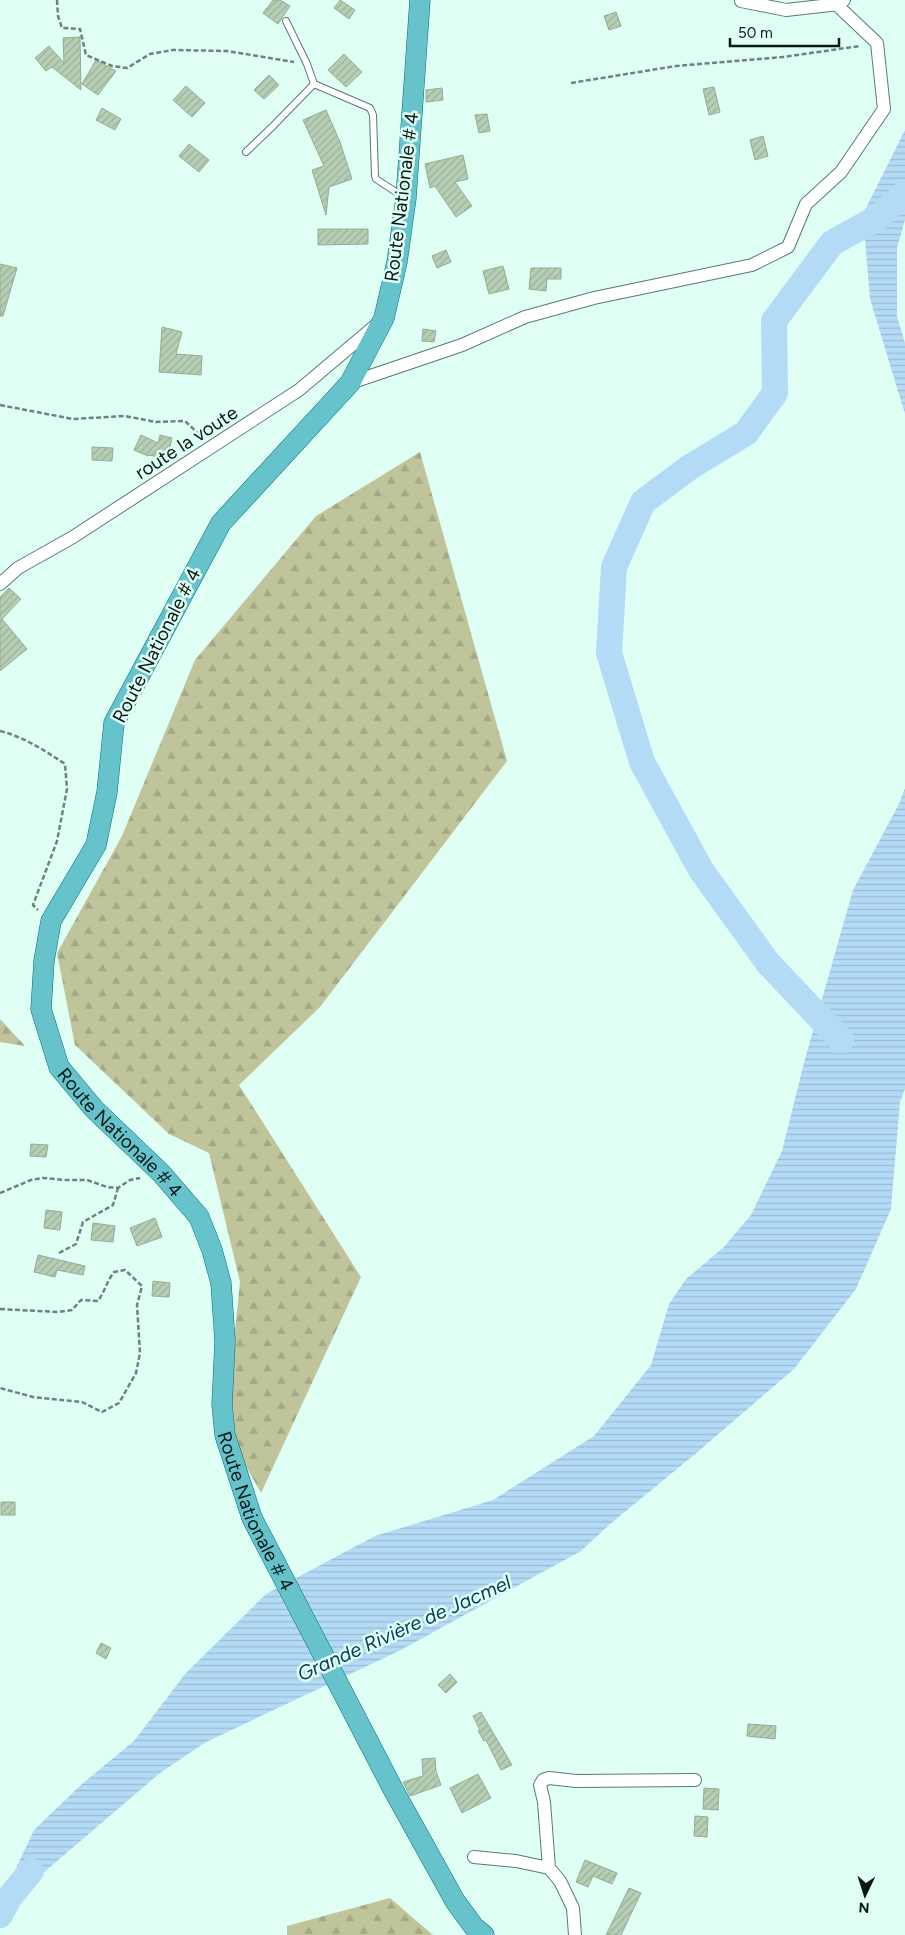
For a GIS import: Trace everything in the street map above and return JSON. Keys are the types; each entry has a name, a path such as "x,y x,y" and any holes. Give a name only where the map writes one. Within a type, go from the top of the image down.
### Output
{"main road":[{"name":"Route Nationale # 4","path":"420,0 406,198 397,262 384,318 350,383 220,523 114,723 107,792 96,845 51,921 44,960 41,1009 59,1067 94,1109 162,1173 199,1217 212,1250 222,1284 225,1341 222,1405 225,1435 252,1518 394,1791 455,1901 474,1927 484,1935"}],"street":[{"path":"350,383 462,345 525,317 594,298 752,265 788,247 806,204 840,172 884,109 877,43 840,8 841,2 786,10 741,1"},
{"name":"route la voute","path":"0,584 18,568 73,537 299,390 384,318"},
{"path":"575,1935 573,1908 560,1881 549,1868 544,1802 540,1785 543,1780 549,1778 576,1781 695,1780"},
{"path":"474,1857 516,1861 549,1868"}],"lane":[{"path":"286,21 307,64 314,84 370,108 373,115 376,179 406,198"},
{"path":"246,152 314,84"}],"path":[{"path":"57,0 58,16 62,28 80,30 86,54 112,66 127,68 150,54 173,50 227,51 307,64"},
{"path":"571,83 676,66 783,57 877,43"},
{"path":"0,404 73,419 125,416 156,422 185,421 212,447"},
{"path":"0,730 15,734 65,764 67,789 57,841 33,905 51,921"},
{"path":"0,1193 31,1180 43,1178 87,1180 107,1187 118,1188 130,1180 162,1173"},
{"path":"59,1254 76,1244 83,1222 113,1205 118,1188"},
{"path":"0,1309 58,1312 72,1310 81,1300 98,1301 114,1272 125,1270 142,1286 137,1305 140,1352 136,1374 119,1403 102,1412 82,1402 33,1397 0,1388"}],"green space":[{"path":"420,452 507,761 320,1007 239,1085 361,1277 261,1493 225,1429 240,1282 209,1153 169,1134 75,1045 57,953 122,836 195,660 316,516"},
{"path":"0,1019 25,1046 0,1042"},
{"path":"390,1898 433,1935 287,1935 287,1926"}],"water":[{"path":"905,130 905,220 897,248 897,316 905,343 905,414 870,299 863,214"},
{"path":"905,788 905,1089 900,1102 891,1209 856,1289 794,1369 610,1524 581,1551 399,1651 206,1742 160,1773 36,1879 9,1898 17,1866 34,1830 82,1784 134,1741 185,1674 266,1594 375,1536 493,1500 594,1436 651,1365 669,1304 686,1279 723,1248 751,1215 782,1151 805,1059 853,890 899,804"}],"building":[{"path":"273,0 280,0 290,6 278,24 263,13"},
{"path":"340,0 355,10 349,19 334,8"},
{"path":"616,12 621,26 609,30 604,16"},
{"path":"80,37 81,90 52,67 46,71 35,58 49,46 64,63 63,38"},
{"path":"344,54 362,72 346,87 328,70"},
{"path":"96,60 116,71 98,95 82,84"},
{"path":"269,75 279,85 264,99 254,90"},
{"path":"186,86 205,103 192,117 173,100"},
{"path":"714,87 720,112 709,115 703,89"},
{"path":"442,88 443,100 426,102 426,90"},
{"path":"102,108 121,119 115,130 96,120"},
{"path":"326,110 340,142 352,179 329,187 326,215 312,170 324,166 303,120"},
{"path":"487,114 490,131 479,133 475,115"},
{"path":"763,136 768,156 755,160 750,140"},
{"path":"189,144 209,160 199,172 179,156"},
{"path":"463,155 468,179 455,182 472,206 456,217 435,186 430,188 425,164"},
{"path":"318,229 368,229 368,244 318,245"},
{"path":"446,250 451,262 437,268 432,256"},
{"path":"0,264 17,268 3,316 0,316"},
{"path":"503,266 509,289 489,294 483,271"},
{"path":"531,268 561,268 561,279 547,279 546,291 529,289"},
{"path":"162,327 182,332 176,354 202,356 201,375 159,372"},
{"path":"423,329 436,331 434,342 422,341"},
{"path":"141,435 158,443 160,435 172,438 167,459 148,456 134,450"},
{"path":"92,447 113,448 112,461 92,460"},
{"path":"9,588 21,599 2,619 27,649 0,671 0,597"},
{"path":"31,1144 48,1145 46,1157 30,1156"},
{"path":"46,1210 62,1212 60,1230 44,1228"},
{"path":"155,1218 162,1237 137,1246 130,1228"},
{"path":"93,1223 115,1226 113,1242 91,1240"},
{"path":"38,1255 85,1266 83,1275 57,1270 55,1277 34,1272"},
{"path":"153,1281 170,1283 169,1297 152,1296"},
{"path":"1,1502 15,1502 15,1515 1,1515"},
{"path":"101,1643 111,1648 106,1659 96,1653"},
{"path":"450,1674 457,1682 446,1693 438,1685"},
{"path":"481,1712 512,1765 501,1770 486,1740 484,1741 478,1731 480,1730 473,1716"},
{"path":"748,1724 776,1726 775,1739 747,1736"},
{"path":"435,1758 436,1771 441,1785 410,1796 403,1782 423,1776 422,1759"},
{"path":"478,1774 491,1798 462,1813 450,1788"},
{"path":"704,1788 719,1789 718,1810 703,1809"},
{"path":"695,1816 708,1817 707,1837 694,1836"},
{"path":"585,1860 617,1873 612,1884 593,1876 588,1887 576,1882"},
{"path":"629,1888 641,1893 621,1935 606,1935"}],"waterway":[{"name":"Grande Rivière de Jacmel","path":"841,1040 768,963 701,870 642,762 609,653 614,567 643,502 690,467 746,433 775,393 774,321 832,243 879,217 905,193"},
{"name":"Grande Rivière de Jacmel","path":"0,1915 9,1898 31,1871"}]}
